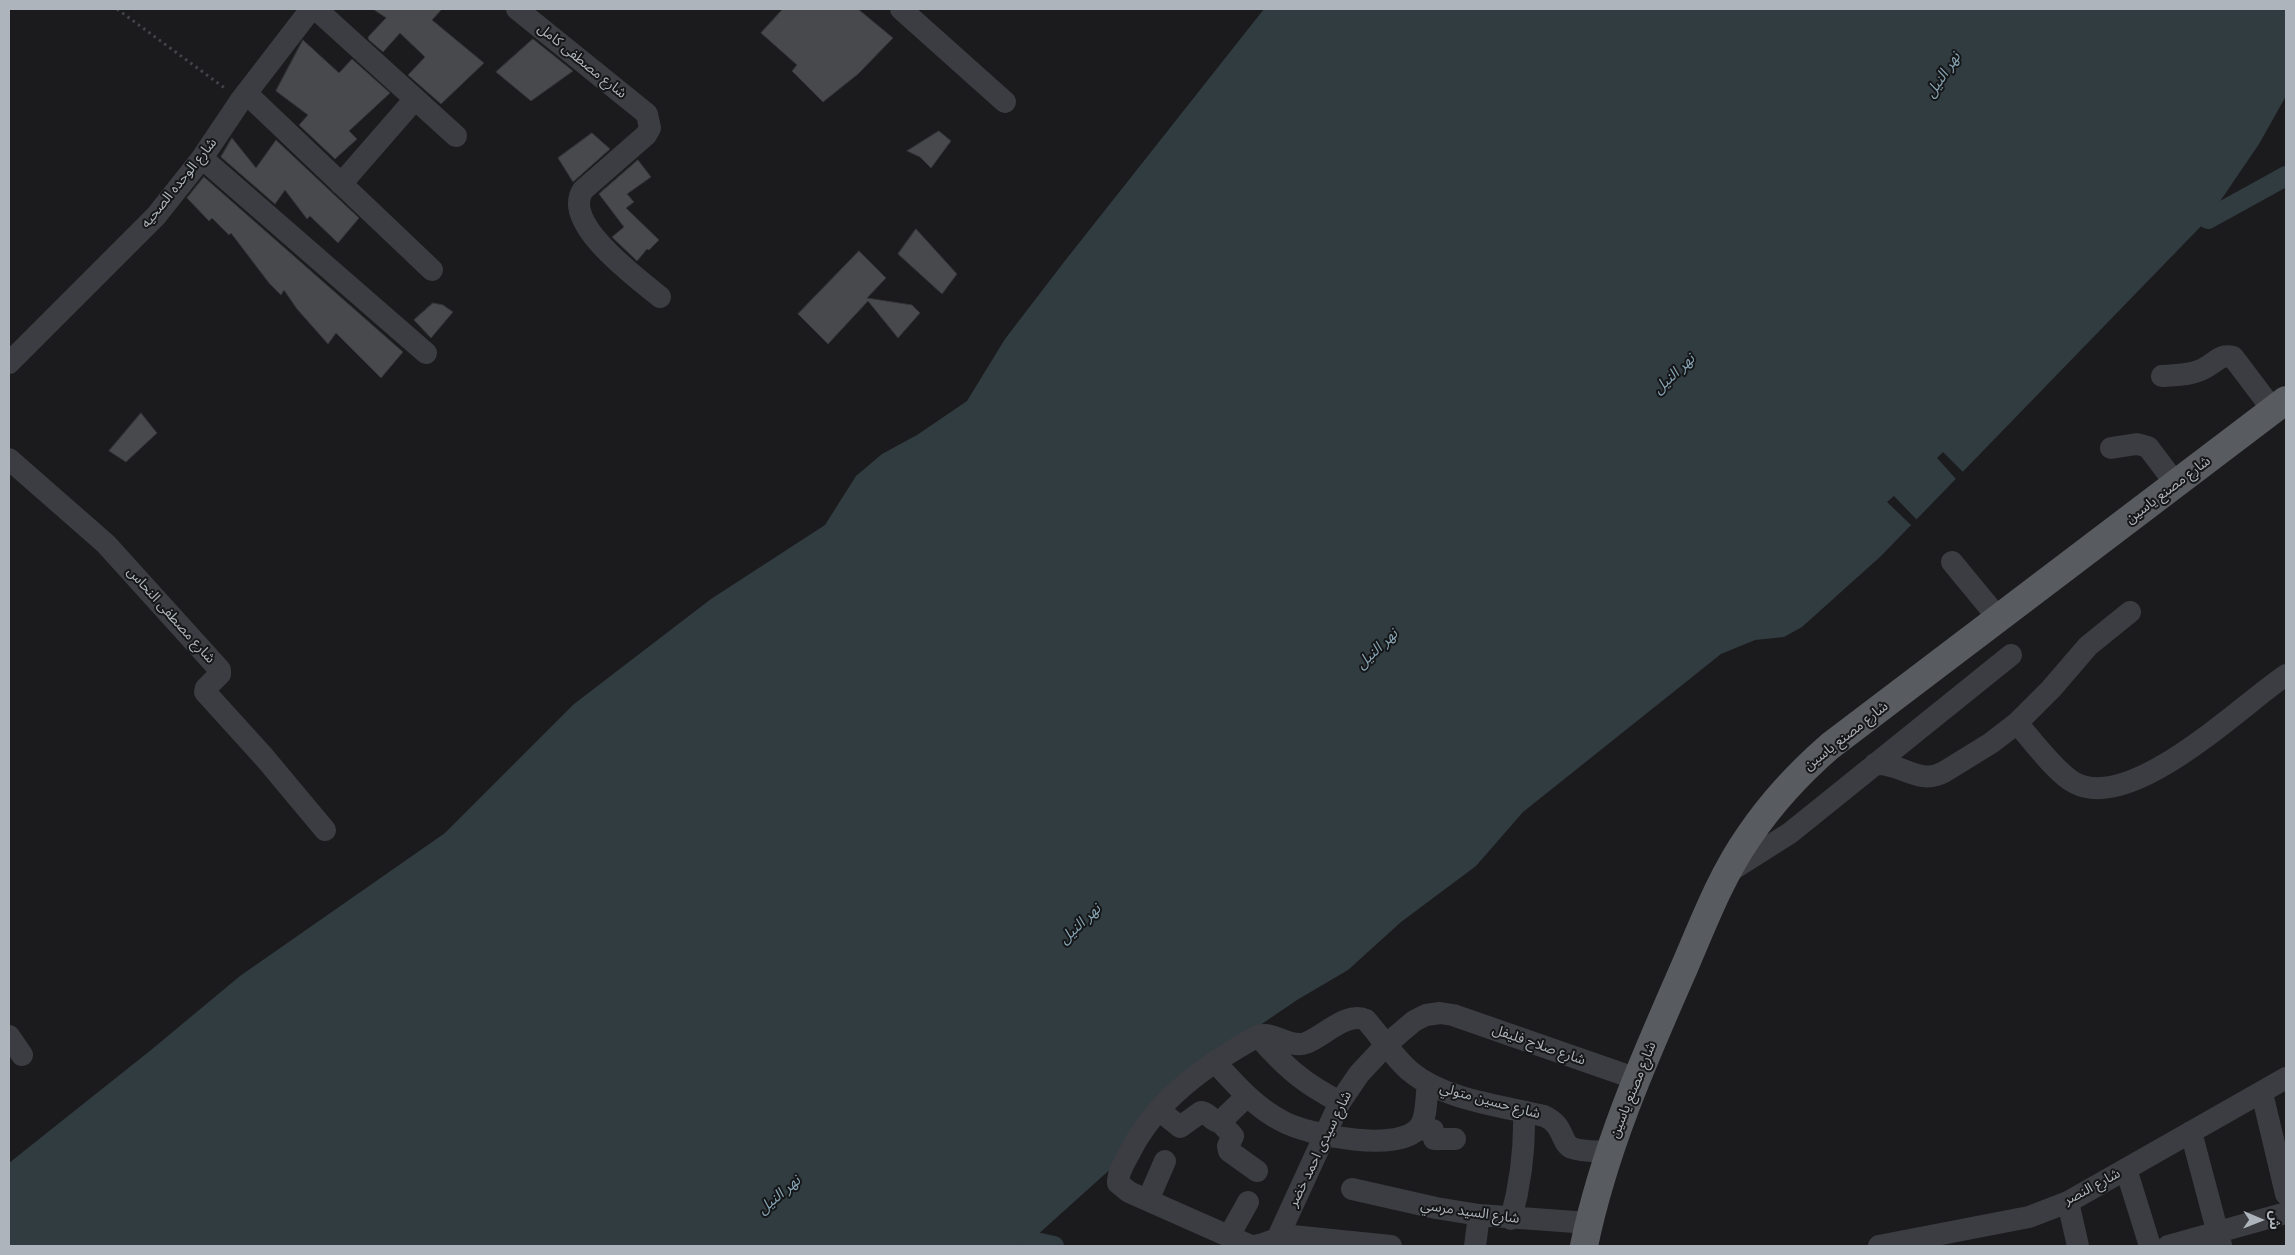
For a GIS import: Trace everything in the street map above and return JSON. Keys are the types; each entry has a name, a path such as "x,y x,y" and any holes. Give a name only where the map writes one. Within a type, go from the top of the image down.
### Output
{"main road":[{"name":"شارع مصنع ياسين","path":"1586,1234 1608,1152 1658,1027 1727,873 1758,824 1799,773 1830,746 2280,405"}],"street":[{"name":"شارع الوحده الصحيه","path":"9,363 156,216 202,158 243,97 311,9"},
{"path":"316,9 456,136"},
{"name":"شارع مصطفى كامل","path":"517,9 647,114 650,128 646,135 583,190 578,197 578,208 580,216 608,252 660,297"},
{"path":"901,9 1005,102"},
{"path":"243,97 341,184 432,270"},
{"path":"341,184 415,99"},
{"path":"202,158 426,353"},
{"path":"2162,376 2191,373 2209,366 2222,356 2232,357 2280,405"},
{"path":"2112,448 2137,444 2148,447 2176,484"},
{"name":"شارع مصطفى النحاس","path":"9,459 106,544 220,670 220,674 206,688 205,692 264,757 325,830"},
{"path":"1952,562 1999,619"},
{"path":"1875,764 1893,765 1920,777 1937,776 1991,743 2017,723 2088,646 2130,612"},
{"path":"1727,873 1790,833 2011,654"},
{"path":"2017,723 2066,778 2085,788 2107,789 2118,786 2168,762 2286,675"},
{"name":"شارع صلاح فليفل","path":"1440,1013 1453,1015 1637,1079"},
{"name":"شارع سيدى احمد خضر","path":"1278,1237 1340,1102 1359,1074 1387,1044 1414,1021 1440,1013"},
{"name":"شارع حسين متولي","path":"1258,1036 1270,1035 1289,1043 1300,1044 1352,1018 1366,1020 1410,1071 1428,1084 1452,1094 1553,1120 1559,1126 1565,1142 1571,1147 1608,1152"},
{"path":"9,1036 22,1055"},
{"path":"1340,1102 1303,1081 1282,1064 1258,1036 1198,1073 1178,1090 1159,1110 1132,1148 1118,1176 1118,1182 1129,1192 1251,1246 1262,1246 1278,1237 1292,1236 1391,1246"},
{"path":"1216,1063 1246,1097 1282,1122 1324,1136 1387,1140 1397,1139 1418,1129 1423,1122 1428,1084"},
{"name":"شارع النصر","path":"1880,1246 2028,1217 2068,1202 2286,1078"},
{"path":"2262,1093 2286,1194"},
{"path":"1220,1122 1246,1097"},
{"path":"1159,1110 1180,1128 1201,1112 1206,1113 1233,1134 1229,1150 1257,1171"},
{"path":"1511,1219 1523,1165 1525,1147 1524,1112"},
{"path":"1418,1129 1434,1130 1434,1139 1454,1139"},
{"path":"2191,1132 2220,1239"},
{"path":"1148,1200 1165,1161"},
{"path":"2126,1169 2150,1246"},
{"name":"شارع السيد مرسي","path":"1352,1189 1411,1203 1511,1219 1586,1234"},
{"path":"1229,1236 1248,1202"},
{"path":"2068,1202 2078,1246"},
{"path":"2168,1246 2220,1239 2286,1213"},
{"path":"1476,1246 1479,1215"}],"path":[{"path":"117,9 243,97"}],"water":[{"name":"نهر النيل","path":"1264,9 2286,9 2286,96 2259,144 2208,219 1881,556 1802,627 1784,637 1755,640 1721,654 1523,812 1476,866 1401,922 1348,970 1297,1000 1194,1070 1115,1165 1025,1246 9,1246 9,1163 151,1050 240,976 445,833 574,704 711,599 825,525 856,476 882,454 917,435 967,401 1005,339"}],"pier":[{"path":"1943,452 1963,472 1956,479 1937,458"},
{"path":"1894,496 1917,520 1911,525 1887,502"}],"building":[{"path":"373,9 442,9 432,20 484,63 441,104 408,75 425,57 400,33 383,52 369,40 368,37 386,18"},
{"path":"783,9 858,9 893,38 858,74 823,102 792,71 797,65 761,33"},
{"path":"533,39 573,71 531,101 496,72"},
{"path":"303,40 339,73 352,59 390,93 349,131 357,139 335,159 299,125 308,115 276,91"},
{"path":"939,131 951,141 931,168 920,157 907,151"},
{"path":"592,133 610,149 573,182 558,158"},
{"path":"232,138 256,168 276,140 359,218 338,243 310,216 307,219 285,190 275,204 221,157"},
{"path":"638,160 651,177 627,194 634,202 626,208 659,240 649,250 647,249 637,261 612,237 624,227 599,194"},
{"path":"204,177 403,352 381,378 336,333 328,344 297,309 284,290 281,295 269,283 231,233 229,235 212,218 209,221 187,198"},
{"path":"916,229 957,274 942,294 898,254"},
{"path":"859,251 886,278 867,298 912,305 920,313 898,338 868,301 828,344 798,314"},
{"path":"433,303 443,305 453,312 431,338 414,320"},
{"path":"141,413 157,433 126,462 109,451"}],"waterway":[{"path":"2208,219 2286,176"},
{"path":"1031,1241 1054,1246"}]}
